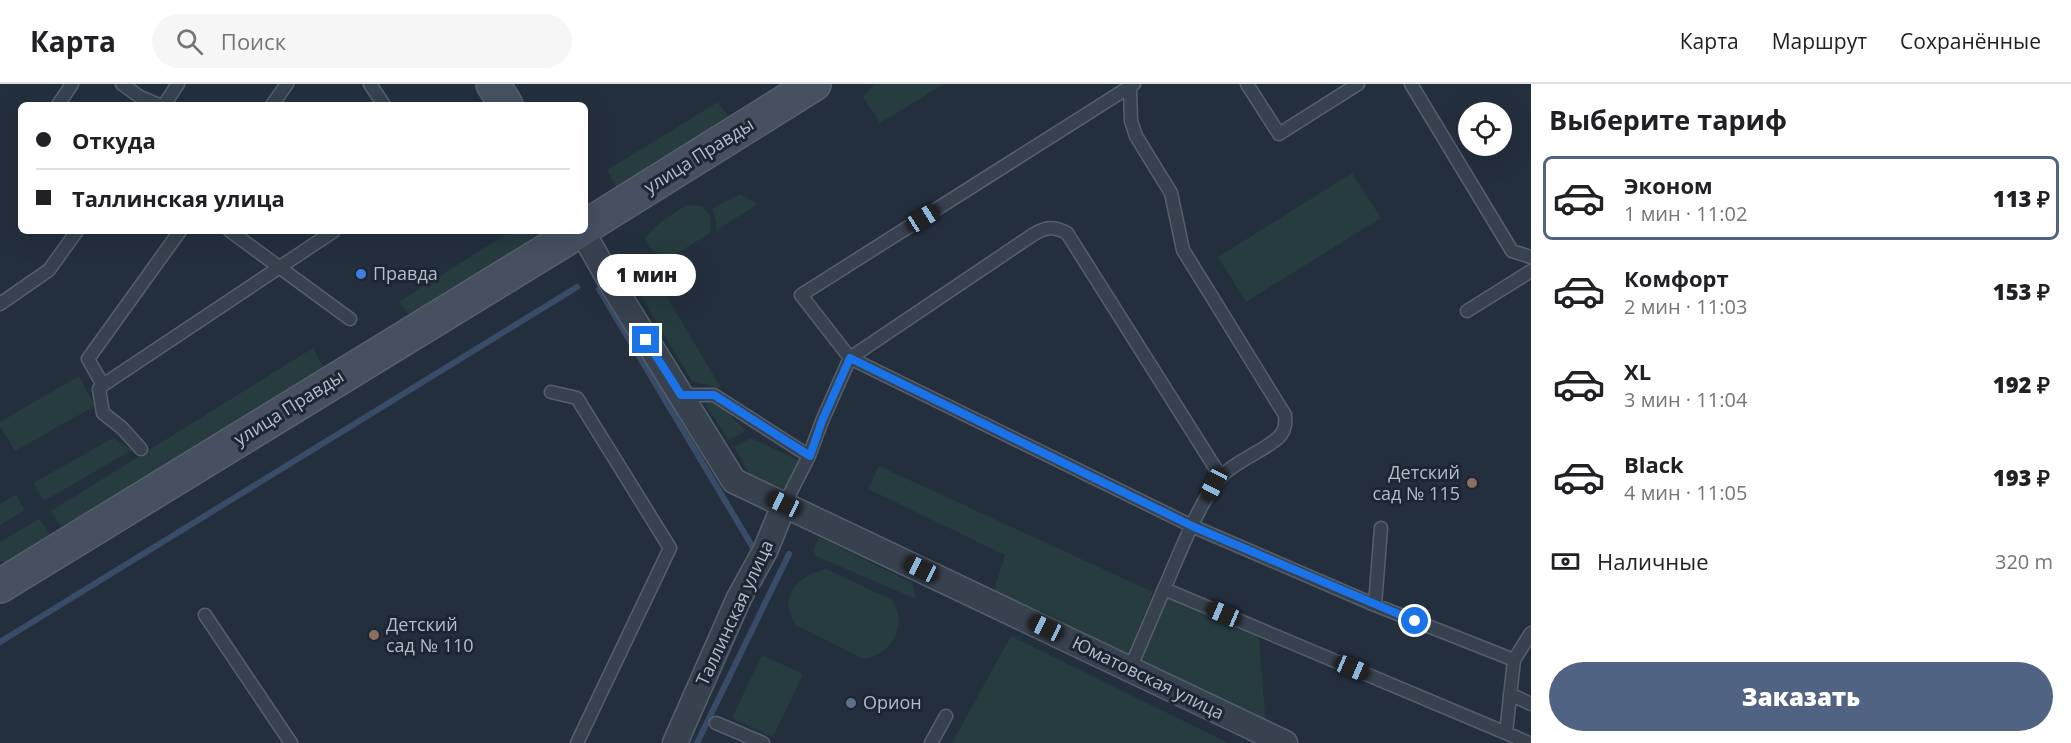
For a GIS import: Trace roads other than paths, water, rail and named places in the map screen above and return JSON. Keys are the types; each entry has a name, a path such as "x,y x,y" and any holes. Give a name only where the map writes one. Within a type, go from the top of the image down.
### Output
{"main road":[{"path":"493,84 504,102"},
{"name":"улица Правды","path":"588,225 813,84"},
{"name":"улица Правды","path":"0,586 575,234"}],"street":[{"path":"582,234 734,481 784,504"},
{"name":"Юматовская улица","path":"784,504 1285,743"},
{"name":"Таллинская улица","path":"675,743 739,598 765,551 784,504"}],"lane":[{"path":"60,102 72,84"},
{"path":"122,84 140,97 152,102"},
{"path":"166,102 178,84"},
{"path":"274,102 288,84"},
{"path":"370,84 382,102"},
{"path":"1247,84 1279,134 1358,84"},
{"path":"1411,84 1512,251 1531,257"},
{"path":"1132,85 801,295 850,358 1192,526 1375,605 1514,660"},
{"path":"1130,669 1192,526 1214,484 1236,464 1279,437 1284,429 1285,415 1183,250 1171,193 1133,128 1130,114 1132,85"},
{"path":"784,504 810,456 822,421 850,358 1043,228 1060,229 1067,232 1221,477"},
{"path":"0,304 49,270 75,234"},
{"path":"103,386 88,359 178,234"},
{"path":"234,234 350,318"},
{"path":"141,449 122,428 103,413 99,388 329,234"},
{"path":"1467,311 1531,271"},
{"path":"551,392 577,398 670,548 578,743"},
{"path":"681,395 714,395 810,456"},
{"path":"1375,605 1382,528"},
{"path":"1164,589 1529,743"},
{"path":"205,615 291,743"},
{"path":"1506,733 1514,660 1531,633"},
{"path":"1510,694 1531,704"},
{"path":"931,743 946,716"},
{"path":"716,723 763,743"}],"waterway":[{"path":"0,642 577,287"},
{"path":"599,289 755,551"},
{"path":"697,743 789,554"}],"place":[{"name":"Правда","path":"361,274"},
{"name":"Детский сад № 115","path":"1472,483"},
{"name":"Детский сад № 110","path":"374,635"},
{"name":"Орион","path":"851,703"}]}
